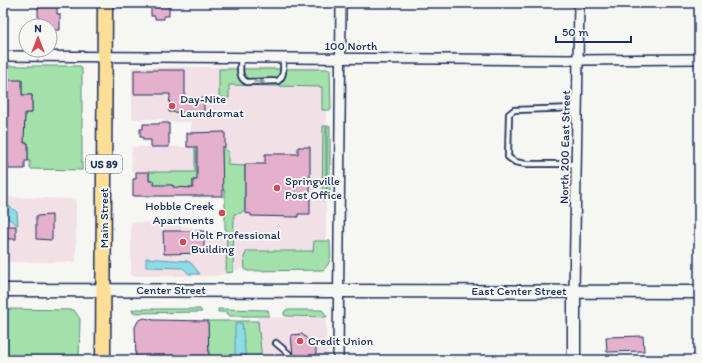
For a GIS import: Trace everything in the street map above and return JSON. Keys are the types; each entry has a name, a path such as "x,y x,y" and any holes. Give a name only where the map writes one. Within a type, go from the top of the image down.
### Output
{"main road":[{"name":"Main Street","path":"103,360 105,3"}],"street":[{"path":"338,360 341,3"},
{"name":"North 200 East Street","path":"574,291 579,3"},
{"name":"100 North","path":"3,56 579,60 699,59"},
{"name":"Center Street","path":"3,290 339,291"},
{"name":"East Center Street","path":"339,291 699,292"},
{"path":"574,291 574,360"}],"lane":[{"path":"241,58 241,76 243,80 247,82 278,81 282,78 283,74 283,58"},
{"path":"577,164 526,164 515,162 508,157 509,114 514,110 578,108"},
{"path":"276,343 288,354"}],"shaded area":[{"path":"132,67 326,67 326,263 255,262 231,273 213,276 131,276 131,222 164,223 227,232 230,173 131,172 132,147 187,147 187,133 191,132 191,122 164,122 163,119 132,119"},
{"path":"3,197 76,199 76,262 3,262"},
{"path":"257,317 326,318 326,360 262,360"}],"green space":[{"path":"3,66 80,66 82,69 82,170 30,169 30,161 28,161 28,143 24,143 25,113 32,113 32,95 22,95 22,80 7,95 3,95"},
{"path":"219,69 330,69 331,110 322,110 322,87 229,85 229,98 219,97"},
{"path":"323,126 326,126 326,200 322,200"},
{"path":"327,126 330,126 330,200 327,200"},
{"path":"195,147 225,147 225,150 228,151 228,165 245,166 245,209 241,213 234,214 233,272 226,273 227,230 225,229 225,190 211,190 199,180 193,180 193,188 154,189 154,181 149,181 149,172 195,172"},
{"path":"314,241 330,241 330,260 323,270 245,270 244,257 247,251 313,251"},
{"path":"3,309 74,310 80,319 79,360 3,360"},
{"path":"200,309 202,312 133,313 132,310"},
{"path":"218,309 268,310 269,316 230,316 226,312 218,312"},
{"path":"286,310 322,310 327,317 286,316 284,315 284,312"},
{"path":"208,321 258,321 262,360 209,360"}],"water":[{"path":"3,202 17,212 18,225 3,215"},
{"path":"146,258 187,261 191,263 200,274 189,274 183,268 146,267"},
{"path":"236,323 242,323 246,360 235,360"}],"building":[{"path":"151,3 169,3 169,16 164,16 164,19 155,19 155,16 151,16"},
{"path":"38,7 57,7 57,14 60,14 60,30 58,30 58,18 38,18"},
{"path":"134,70 185,70 185,98 204,98 204,113 169,112 170,94 134,94"},
{"path":"7,80 22,80 22,95 32,95 32,113 25,113 24,143 28,143 28,161 25,161 25,169 8,169 8,163 3,164 3,95 7,95"},
{"path":"169,123 169,147 151,147 151,140 143,140 143,137 140,137 140,129 143,129 143,124"},
{"path":"225,132 225,147 222,147 223,196 133,196 133,179 136,179 136,172 149,172 149,181 154,181 154,185 173,185 173,187 193,188 193,180 197,180 197,147 187,147 187,133"},
{"name":"Springville Post Office","path":"298,147 310,147 310,214 298,214 298,217 251,216 251,214 245,213 245,164 265,164 265,154 298,154"},
{"path":"52,215 52,240 36,239 36,216"},
{"path":"3,226 16,226 16,239 3,239"},
{"name":"Holt Professional Building","path":"163,231 204,231 204,253 164,254"},
{"path":"144,318 154,320 208,321 209,360 136,360 135,327 138,321"},
{"name":"Credit Union","path":"302,334 316,347 316,360 283,360 286,357 290,358 293,355 291,335"},
{"path":"643,336 644,351 607,352 606,337"}],"place":[{"name":"Day-Nite Laundromat","path":"172,106"},
{"name":"Springville Post Office","path":"277,188"},
{"name":"Hobble Creek Apartments","path":"222,213"},
{"name":"Holt Professional Building","path":"183,242"},
{"name":"Credit Union","path":"300,341"}]}
